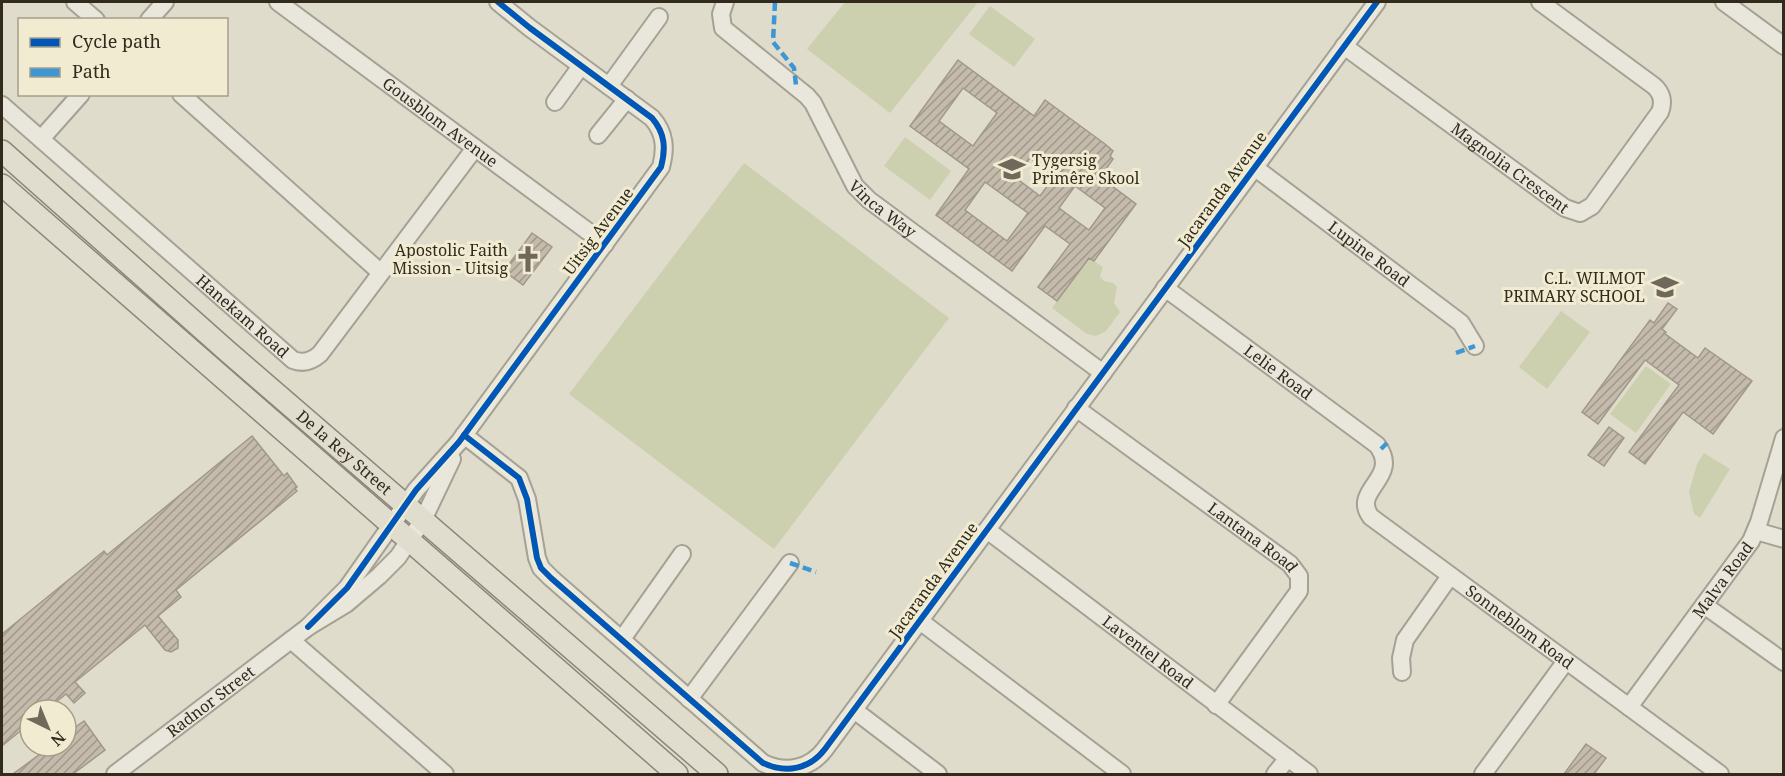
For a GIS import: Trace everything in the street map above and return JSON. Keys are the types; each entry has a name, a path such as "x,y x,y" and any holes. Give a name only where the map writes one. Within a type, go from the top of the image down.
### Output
{"main road":[{"name":"De la Rey Street","path":"2,151 717,774"},
{"name":"De la Rey Street","path":"2,185 677,774"}],"street":[{"path":"75,2 94,18"},
{"path":"151,18 165,2"},
{"name":"Gousblom Avenue","path":"278,2 605,244"},
{"name":"Uitsig Avenue","path":"391,524 405,504 462,439 653,179 661,167 665,153 662,133 657,124 498,2"},
{"name":"Vinca Way","path":"725,2 721,14 723,28 796,85 813,103 855,186 869,200 1103,373"},
{"name":"Jacaranda Avenue","path":"462,439 519,478 527,499 535,551 541,568 763,763 784,769 798,768 815,760 822,754 1377,2"},
{"name":"Magnolia Crescent","path":"1344,46 1565,208 1574,213 1580,213 1592,206 1660,112 1661,95 1654,86 1540,2"},
{"path":"1724,2 1784,46"},
{"path":"609,86 659,17"},
{"path":"555,102 581,66"},
{"path":"41,139 79,96"},
{"path":"183,96 380,272"},
{"path":"598,135 627,99"},
{"name":"Hanekam Road","path":"2,105 297,362 312,360 320,354 474,148"},
{"name":"Lupine Road","path":"1254,167 1461,323 1475,346"},
{"name":"Lelie Road","path":"1165,288 1373,441 1381,449 1385,460"},
{"name":"Lantana Road","path":"1076,408 1290,564 1299,576 1299,591 1216,705"},
{"name":"Malva Road","path":"1629,707 1744,551 1756,531 1784,438"},
{"name":"Uitsig Avenue","path":"411,541 462,439"},
{"name":"Sonneblom Road","path":"1385,460 1381,476 1367,495 1368,514 1720,774"},
{"name":"Radnor Street","path":"308,627 351,582 391,524"},
{"name":"Laventel Road","path":"987,530 1309,774"},
{"path":"1756,531 1784,539"},
{"name":"Radnor Street","path":"115,774 308,627 346,604 380,576 411,541"},
{"path":"622,639 682,554"},
{"path":"689,699 790,562"},
{"path":"1402,672 1401,658 1405,640 1450,576"},
{"path":"1704,605 1784,662"},
{"path":"920,621 1103,769 1122,774"},
{"path":"291,640 445,774"},
{"path":"1488,773 1566,661"},
{"path":"854,710 938,774"},
{"path":"1275,774 1288,758"}],"green space":[{"path":"845,2 978,2 890,113 807,49"},
{"path":"990,6 1035,39 1014,67 969,34"},
{"path":"905,137 951,171 930,200 884,166"},
{"path":"744,163 949,318 774,549 569,394"},
{"path":"1089,258 1103,267 1100,276 1104,281 1113,283 1117,287 1114,303 1120,312 1106,331 1096,336 1087,334 1052,308"},
{"path":"1561,311 1590,332 1547,389 1519,367"},
{"path":"1646,366 1671,384 1636,433 1610,414"},
{"path":"1704,453 1730,469 1700,518 1694,514 1689,492 1697,464"}],"building":[{"path":"958,60 1034,116 1045,100 1105,144 1113,151 1110,156 1113,159 1100,177 1136,204 1094,261 1089,258 1057,301 1038,287 1070,244 1045,226 1012,271 936,215 969,169 910,126","holes":["963,88 997,113 973,146 939,121","1030,158 1055,176 1040,196 1016,178","985,182 1028,213 1007,241 965,210","1075,186 1105,208 1089,230 1059,208"]},
{"name":"Apostolic Faith Mission - Uitsig","path":"532,233 552,247 523,285 504,271"},
{"path":"1668,303 1677,309 1662,329 1666,332 1664,333 1698,358 1705,348 1752,381 1713,434 1683,412 1645,464 1629,452 1679,385 1645,360 1598,424 1582,412 1650,320 1654,323"},
{"path":"1609,427 1624,438 1604,466 1588,455"},
{"path":"252,436 284,476 287,473 297,487 295,489 297,491 176,590 181,597 158,616 178,640 178,648 171,652 165,650 145,625 75,682 85,693 78,699 70,698 66,694 61,698 18,698 18,733 2,746 2,634 104,551 107,555"},
{"path":"84,721 105,750 73,774 13,774 35,758 78,758 78,725"},
{"path":"1586,744 1606,758 1594,774 1564,774"}],"marked path":[{"path":"775,2 773,42 794,68 796,85"},
{"path":"1456,353 1475,346"},
{"path":"1381,449 1387,443"},
{"path":"790,563 816,572"}],"cycle path":[{"path":"308,627 347,588 416,490 459,442 661,167 664,153 662,135 652,118 498,2"},
{"path":"464,435 519,478 527,499 537,558 541,568 551,578 763,763 789,769 805,765 825,749 1377,2"}],"place":[{"name":"Tygersig Primêre Skool","path":"1012,169"},
{"name":"Apostolic Faith Mission - Uitsig","path":"528,259"},
{"name":"C.L. WILMOT PRIMARY SCHOOL","path":"1665,287"}]}
